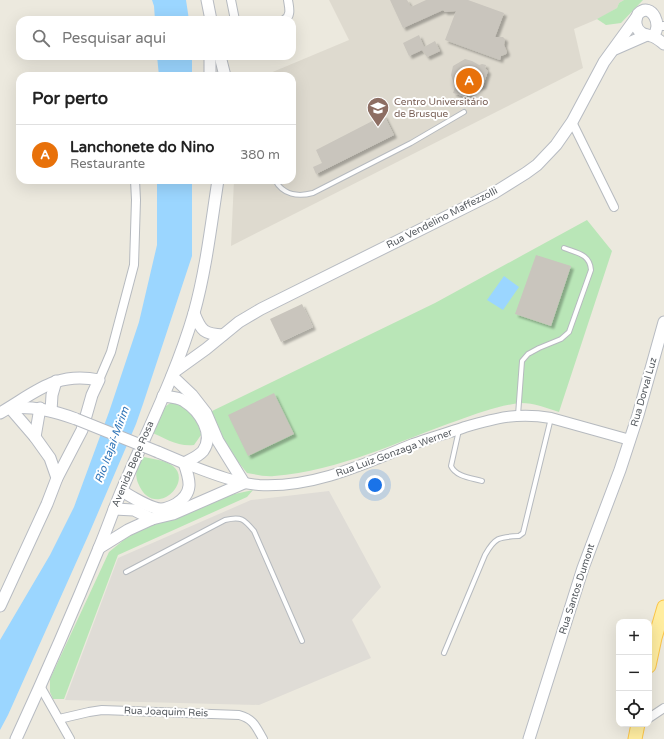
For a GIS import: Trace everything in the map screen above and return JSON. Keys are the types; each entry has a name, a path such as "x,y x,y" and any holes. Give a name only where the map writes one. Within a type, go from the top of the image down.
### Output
{"main road":[{"path":"207,0 210,16"},
{"path":"639,15 657,3 664,24"},
{"path":"664,24 658,10 654,8 645,9 639,15 637,27 639,31 664,44"},
{"name":"Rua Vendelino Maffezzolli","path":"173,374 206,350 239,322 261,309 513,182 526,174 548,155 564,135 600,68 639,15"},
{"path":"614,49 659,32 664,24"},
{"path":"210,60 210,72"},
{"path":"221,60 224,72"},
{"name":"Avenida Bepe Rosa","path":"16,739 173,374 194,313 209,246 217,184"},
{"path":"194,313 201,328 205,332 223,335"},
{"name":"Rua Dorval Luz","path":"630,440 663,328"},
{"path":"99,548 128,530 152,519 173,514 244,483 218,441 206,413 173,374"},
{"path":"80,377 92,395"},
{"path":"0,606 47,504 57,478 82,430 92,395 99,380 80,377 56,381 5,410 35,437 50,458 57,478"},
{"path":"51,411 52,395 56,381"},
{"path":"122,491 152,507 162,509 170,507 182,500 188,491 188,474 184,463 202,452 208,442 207,428 197,413 185,401 163,396"},
{"name":"Rua Luiz Gonzaga Werner","path":"5,410 27,407 51,411 184,463"},
{"path":"35,437 40,408"},
{"name":"Rua Santos Dumont","path":"529,739 578,582 630,440"},
{"path":"50,458 67,460"},
{"path":"114,509 134,510 152,519"},
{"path":"651,655 664,607"},
{"path":"635,739 637,727"}],"street":[{"path":"231,0 233,16"},
{"path":"288,0 290,14 288,16"},
{"path":"572,122 614,208"},
{"path":"99,380 111,352 134,265 135,184"},
{"name":"Rua Luiz Gonzaga Werner","path":"184,463 210,473 244,483 259,485 285,484 334,475 370,463 431,438 499,418 518,415 533,415 551,418 630,440"},
{"path":"40,686 70,739"},
{"path":"652,716 664,708"},
{"name":"Rua Joaquim Reis","path":"59,719 102,710 239,715 248,717 254,723 263,739"}],"lane":[{"path":"278,184 289,194 298,196 313,193 411,143 464,112"},
{"path":"518,415 522,361 528,354 539,348 552,344 569,332 591,270 591,262 586,256 564,248"},
{"path":"444,652 485,555 492,543 503,537 519,536 523,533 551,418"},
{"path":"459,429 451,466 453,470 459,474 482,481"},
{"path":"126,572 225,520 236,518 245,520 254,531 302,640"}],"shaded area":[{"name":"Centro Universitário de Brusque","path":"329,0 624,0 619,3 617,8 600,18 574,29 583,68 231,246 234,184 296,184 296,72 273,72 349,40"},
{"path":"329,491 381,587 352,620 371,658 259,705 65,700 118,558 251,500"}],"green space":[{"path":"624,0 643,0 621,23 606,25 597,19 617,8 619,3"},
{"path":"587,220 612,251 559,412 526,403 505,406 467,417 345,462 298,473 264,476 247,473 231,453 210,412 435,303"},
{"path":"172,402 185,405 195,417 201,435 194,445 182,445 151,432 166,406"},
{"path":"144,457 166,462 173,466 178,473 178,481 175,489 169,495 161,499 153,499 145,494 138,483 136,476 138,466"},
{"path":"253,490 247,497 118,555 64,699 53,699 50,692 50,679 109,552 125,539 140,530 230,495"}],"water":[{"path":"152,0 186,0 188,16 155,16"},
{"path":"157,60 192,60 192,72 159,72"},
{"name":"Rio Itajaí-Mirim","path":"157,184 192,184 192,256 136,424 88,536 0,730 0,640 50,555 74,507 109,412 139,322 157,245"},
{"path":"504,276 519,287 503,310 487,300"}],"building":[{"path":"390,0 407,0 411,7 426,0 468,0 504,13 495,37 503,37 505,39 504,45 507,52 501,56 500,60 445,40 456,11 445,12 443,10 403,28"},
{"path":"419,35 424,47 435,41 440,51 427,57 422,50 409,56 403,43"},
{"path":"465,59 479,65 486,65 485,68 488,71 483,86 472,89 470,95 467,94 465,97 453,93 455,87 451,75 453,66"},
{"path":"384,115 394,135 316,174 313,167 322,163 316,150"},
{"path":"536,255 571,266 551,326 515,314"},
{"path":"302,304 313,327 281,342 270,319"},
{"path":"274,393 294,434 248,456 228,415"}],"place":[{"name":"Lanchonete do Nino","path":"469,81"},
{"name":"Centro Universitário de Brusque","path":"378,128"}]}
